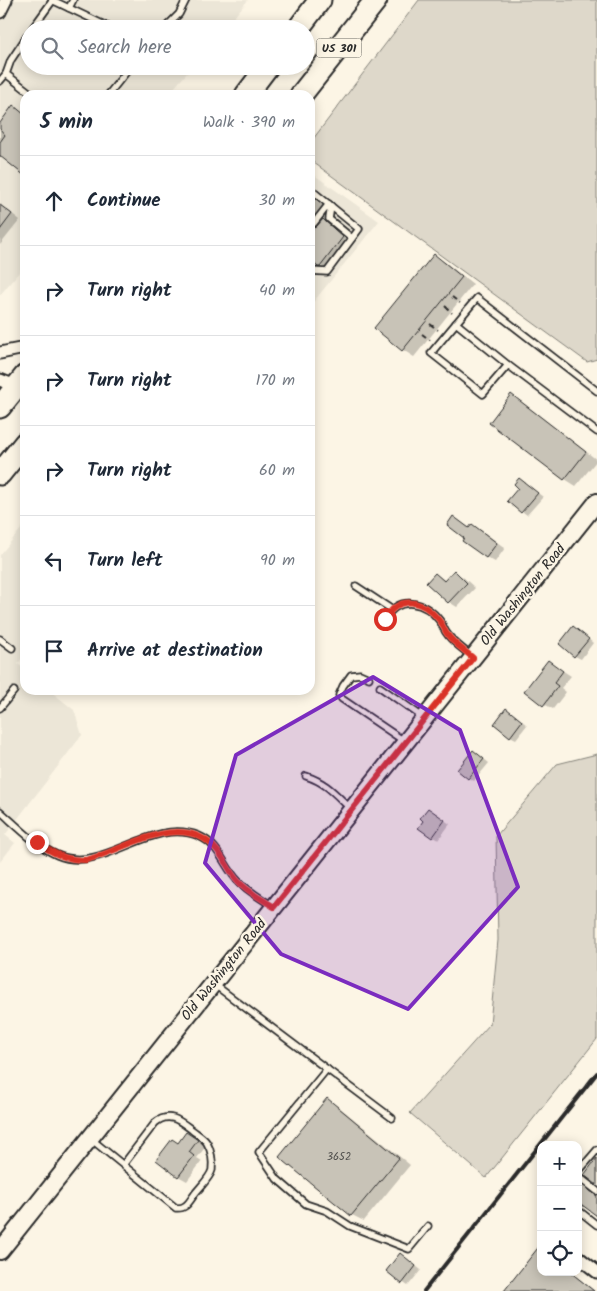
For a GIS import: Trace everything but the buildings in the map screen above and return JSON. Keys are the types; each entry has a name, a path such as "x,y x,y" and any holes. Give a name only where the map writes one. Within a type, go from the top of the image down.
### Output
{"highway":[{"path":"305,20 320,0"},
{"name":"US 301","path":"306,90 376,0"},
{"path":"250,90 261,75"},
{"path":"0,407 17,383"},
{"path":"0,474 20,450"}],"main road":[{"name":"Old Washington Road","path":"0,1251 597,502"}],"street":[{"path":"0,12 6,0"},
{"path":"0,353 20,349"},
{"path":"582,1260 597,1272"}],"lane":[{"path":"38,20 52,0 94,20"},
{"path":"69,8 73,0"},
{"path":"173,20 179,14 186,0"},
{"path":"0,81 6,74 11,60 20,46"},
{"path":"6,74 27,90"},
{"path":"112,90 124,75"},
{"path":"315,193 359,230 327,272 315,271"},
{"path":"315,222 330,205"},
{"path":"330,205 329,219 352,238"},
{"path":"508,364 483,394 431,353 477,298 597,392"},
{"path":"456,323 597,432"},
{"path":"356,586 391,610"},
{"path":"385,619 391,610 401,604 413,603 424,606 441,622 446,633 473,658"},
{"path":"0,639 12,648"},
{"path":"369,678 360,674 351,675 343,686 340,695 342,699 406,742"},
{"path":"380,687 424,718"},
{"path":"0,708 14,691"},
{"path":"306,776 326,785 352,810"},
{"path":"0,811 52,853 76,860 94,858 151,836 165,833 183,832 200,836 216,849 237,880 274,907"},
{"path":"213,983 392,1118"},
{"path":"327,1069 259,1152 277,1179 306,1204 327,1211 350,1226 409,1249 428,1226"},
{"path":"90,1138 123,1165 176,1208 186,1206 211,1172 212,1162 210,1149 206,1141 177,1118 168,1117 162,1118 155,1123 123,1165"},
{"path":"582,1167 597,1150"},
{"path":"582,1179 597,1191"},
{"path":"582,1213 597,1224"}],"highlighted area":[{"path":"373,677 460,730 518,887 408,1009 281,954 205,863 236,755"}],"shaded area":[{"path":"0,0 248,0 231,20 20,20 20,75 185,75 172,90 20,90 20,271 0,295"},
{"path":"419,0 597,0 597,359 587,362 315,164 315,136"},
{"path":"315,176 379,221 315,300"},
{"path":"20,530 20,661 18,664 20,666 20,695 55,695 74,710 82,735 5,835 15,843 0,862 0,555"},
{"path":"597,754 597,1039 486,1178 410,1113 490,1024 498,940 496,836 557,764"}],"railway":[{"path":"424,1291 597,1073"}],"route":[{"path":"37,842 58,856 86,860 151,836 165,833 183,832 200,836 208,841 222,856 237,880 274,907 473,658 454,642 446,633 441,622 424,606 413,603 401,604 391,610 385,619"}]}
